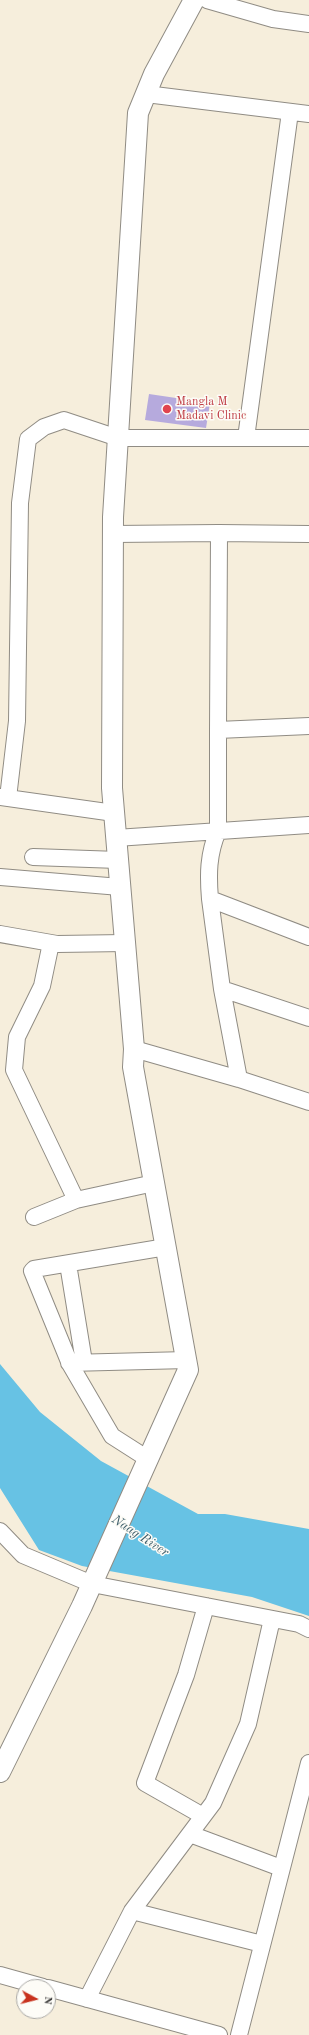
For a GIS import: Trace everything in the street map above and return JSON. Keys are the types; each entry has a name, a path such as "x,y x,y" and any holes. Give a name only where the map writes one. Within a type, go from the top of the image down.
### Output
{"street":[{"path":"0,1772 92,1584 188,1370 133,1067 134,1049 112,788 113,534 138,113 154,74 194,0"},
{"path":"208,0 273,19 309,24"},
{"path":"146,94 309,114"},
{"path":"246,438 290,112"},
{"path":"114,813 4,798 17,720 20,503 28,439 44,427 64,420 118,438 309,438"},
{"path":"219,533 218,832 212,845 208,869 210,899 222,989 239,1079"},
{"path":"113,534 309,534"},
{"path":"218,730 309,726"},
{"path":"116,838 309,826"},
{"path":"33,857 118,860"},
{"path":"0,877 120,887"},
{"path":"210,899 309,937"},
{"path":"0,934 51,943 125,943"},
{"path":"51,943 42,986 17,1036 14,1070 76,1200"},
{"path":"222,989 309,1018"},
{"path":"134,1049 239,1079 309,1102"},
{"path":"34,1217 76,1200 154,1183"},
{"path":"146,1463 112,1436 32,1272 34,1269 166,1247"},
{"path":"68,1264 77,1362"},
{"path":"77,1362 186,1360"},
{"path":"0,1531 23,1555 92,1584 299,1624 309,1629"},
{"path":"203,1816 145,1783 186,1675 206,1606"},
{"path":"87,1999 132,1911 212,1803 248,1724 272,1619"},
{"path":"239,2035 309,1763"},
{"path":"190,1834 281,1868"},
{"path":"132,1911 262,1944"},
{"path":"0,1975 16,1979"},
{"path":"56,1990 219,2035"}],"water":[{"name":"Naag River","path":"0,1364 40,1412 101,1461 198,1514 225,1514 309,1529 309,1616 252,1597 82,1566 39,1550 0,1488"}],"building":[{"path":"149,394 210,403 206,428 145,420"}],"place":[{"name":"Mangla M Madavi Clinic","path":"167,409"}]}
